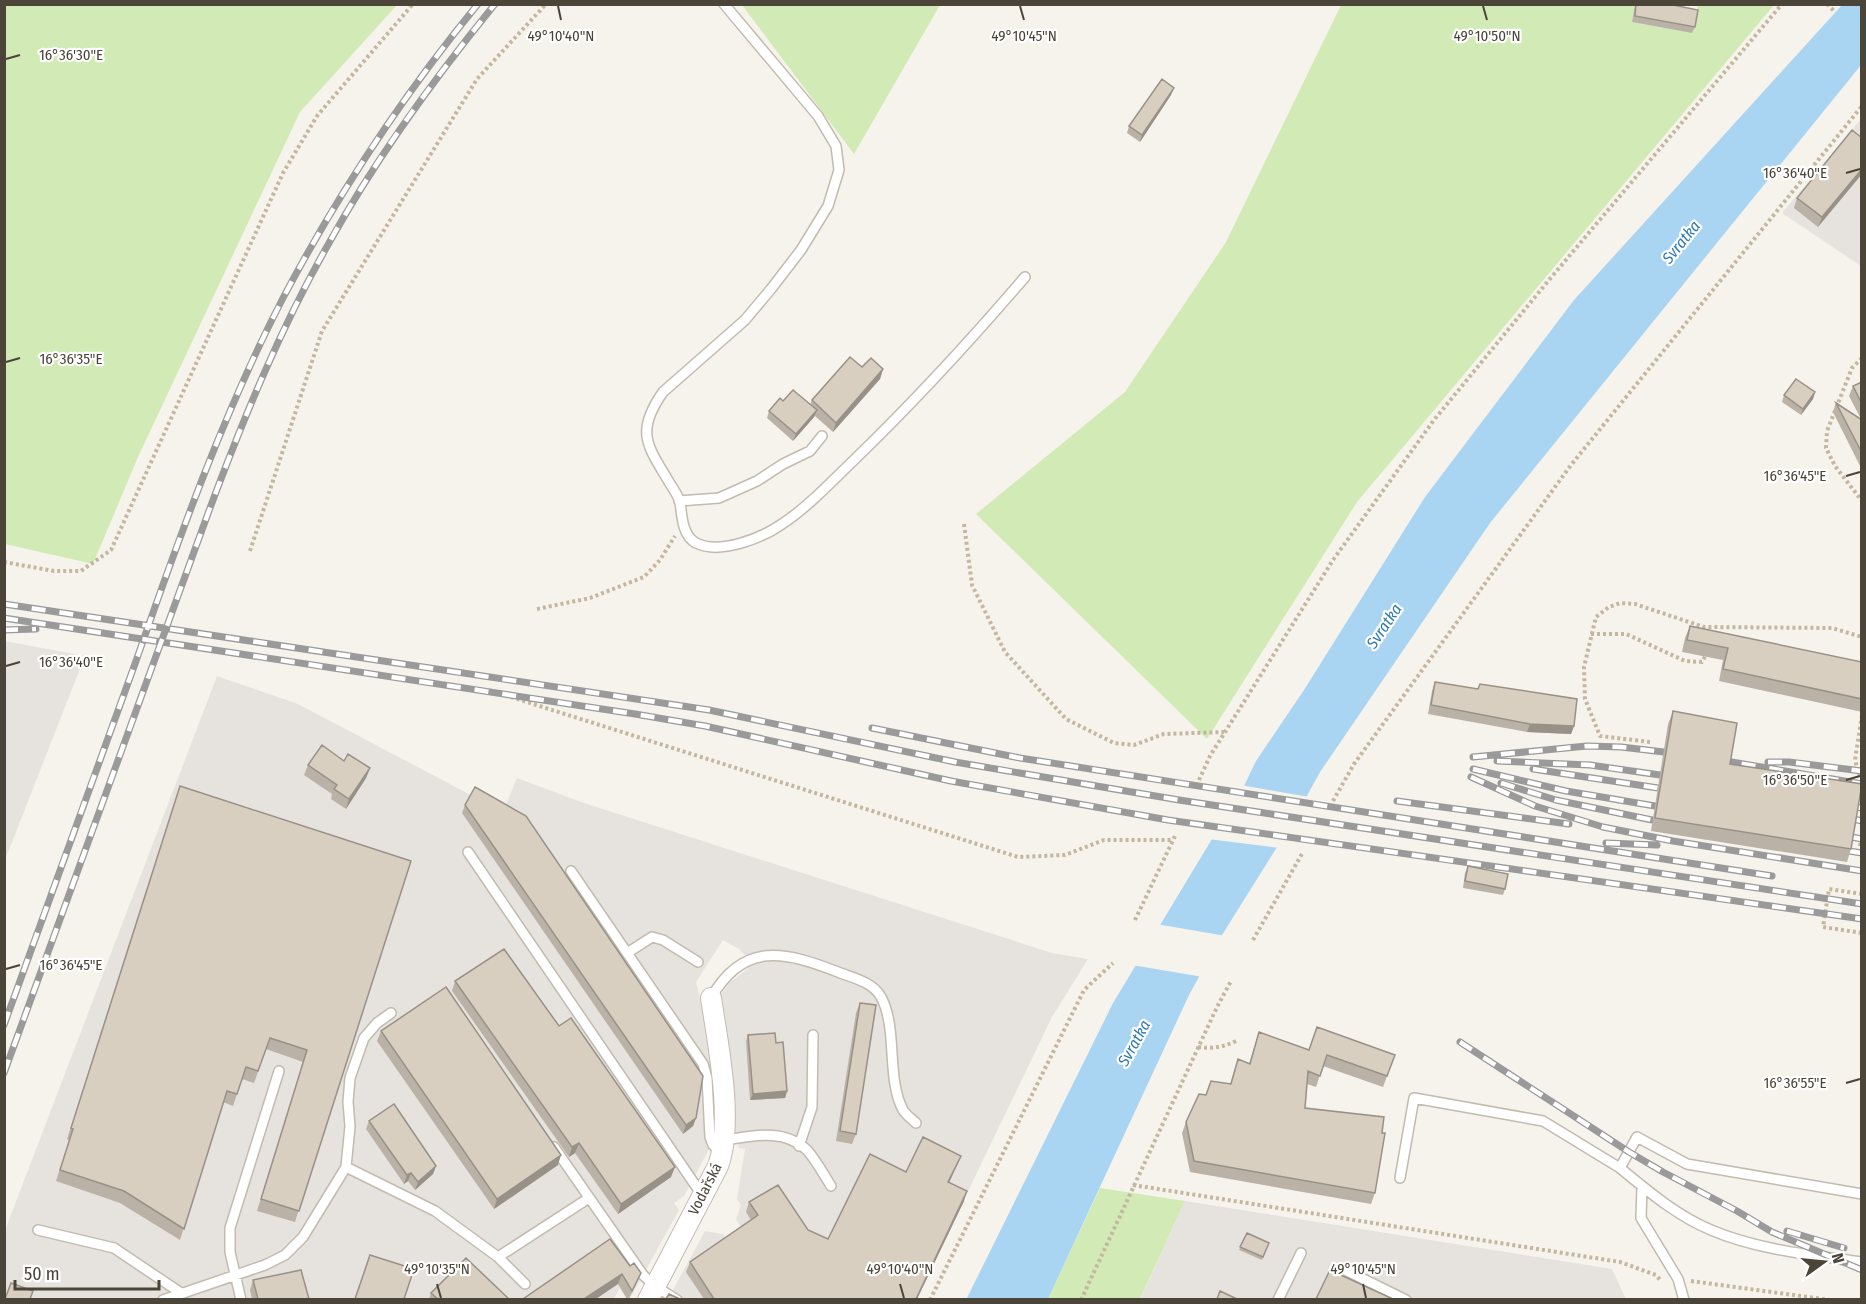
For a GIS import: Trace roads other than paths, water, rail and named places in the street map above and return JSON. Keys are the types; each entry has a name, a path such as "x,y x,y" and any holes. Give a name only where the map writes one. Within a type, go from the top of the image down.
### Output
{"street":[{"name":"Vodařská","path":"651,1293 702,1196 723,1147 721,1065 711,998"}],"lane":[{"path":"724,4 818,116 836,146 840,170 828,206 801,250 771,289 745,320 663,392 648,419 646,434 649,449 680,501 683,523 693,541 703,546 736,545 782,525 892,423 1025,277"},
{"path":"680,501 719,498 748,485 810,451 822,436"},
{"path":"468,852 702,1196"},
{"path":"571,871 703,1064 707,1078 710,1137 713,1145 723,1147 773,1134 790,1139 807,1150 831,1186"},
{"path":"627,953 652,937 663,940 698,962"},
{"path":"711,998 726,976 737,966 759,957 769,956 804,959 871,985 881,996 886,1011 896,1087 903,1111 916,1123"},
{"path":"163,1299 265,1265 285,1255 303,1237 346,1167 350,1126 348,1102 350,1078 364,1038 377,1023 391,1013"},
{"path":"799,1146 812,1107 813,1035"},
{"path":"242,1299 230,1252 230,1228 279,1071"},
{"path":"1400,1178 1414,1098 1543,1121 1620,1168 1664,1204 1711,1230 1797,1253 1862,1262"},
{"path":"1620,1168 1637,1137 1688,1164 1862,1194"},
{"path":"549,1140 643,1275 651,1293 677,1299"},
{"path":"346,1167 435,1211 498,1257 525,1284"},
{"path":"1642,1185 1641,1218 1678,1279 1684,1299"},
{"path":"498,1257 589,1198"},
{"path":"38,1230 114,1248 182,1293"},
{"path":"1278,1299 1301,1253"},
{"path":"1345,1270 1406,1299"}],"water":[{"name":"Svratka","path":"1842,5 1861,5 1861,65 1490,523 1320,772 1292,823 1222,935 1189,995 1048,1299 966,1300 1113,1003 1244,786 1256,761 1304,690 1425,497 1574,300"}],"railway":[{"path":"4,1025 186,523 221,431 261,342 304,259 349,183 398,110 450,38 478,4"},
{"path":"4,1073 210,508 279,340 312,275 366,180 428,91 495,4"},
{"path":"4,604 709,710 955,762 1179,800 1862,904"},
{"path":"4,618 705,726 951,781 1168,820 1862,919"},
{"path":"4,630 36,629"},
{"path":"872,728 1020,758 1772,876"},
{"path":"1473,757 1587,746 1621,747 1681,754"},
{"path":"1714,759 1862,784"},
{"path":"1497,761 1590,765 1660,775"},
{"path":"1768,762 1789,762 1862,771"},
{"path":"1473,769 1566,791 1655,806"},
{"path":"1533,769 1658,788"},
{"path":"1471,777 1535,806 1603,827 1673,841 1862,871"},
{"path":"1501,783 1556,800 1652,820"},
{"path":"1397,801 1569,824"},
{"path":"1855,807 1862,808"},
{"path":"1853,819 1862,821"},
{"path":"1851,837 1862,839"},
{"path":"1606,843 1657,845"},
{"path":"1849,851 1862,853"},
{"path":"1460,1042 1663,1172 1772,1232 1862,1270"},
{"path":"1787,1231 1844,1248"}]}
